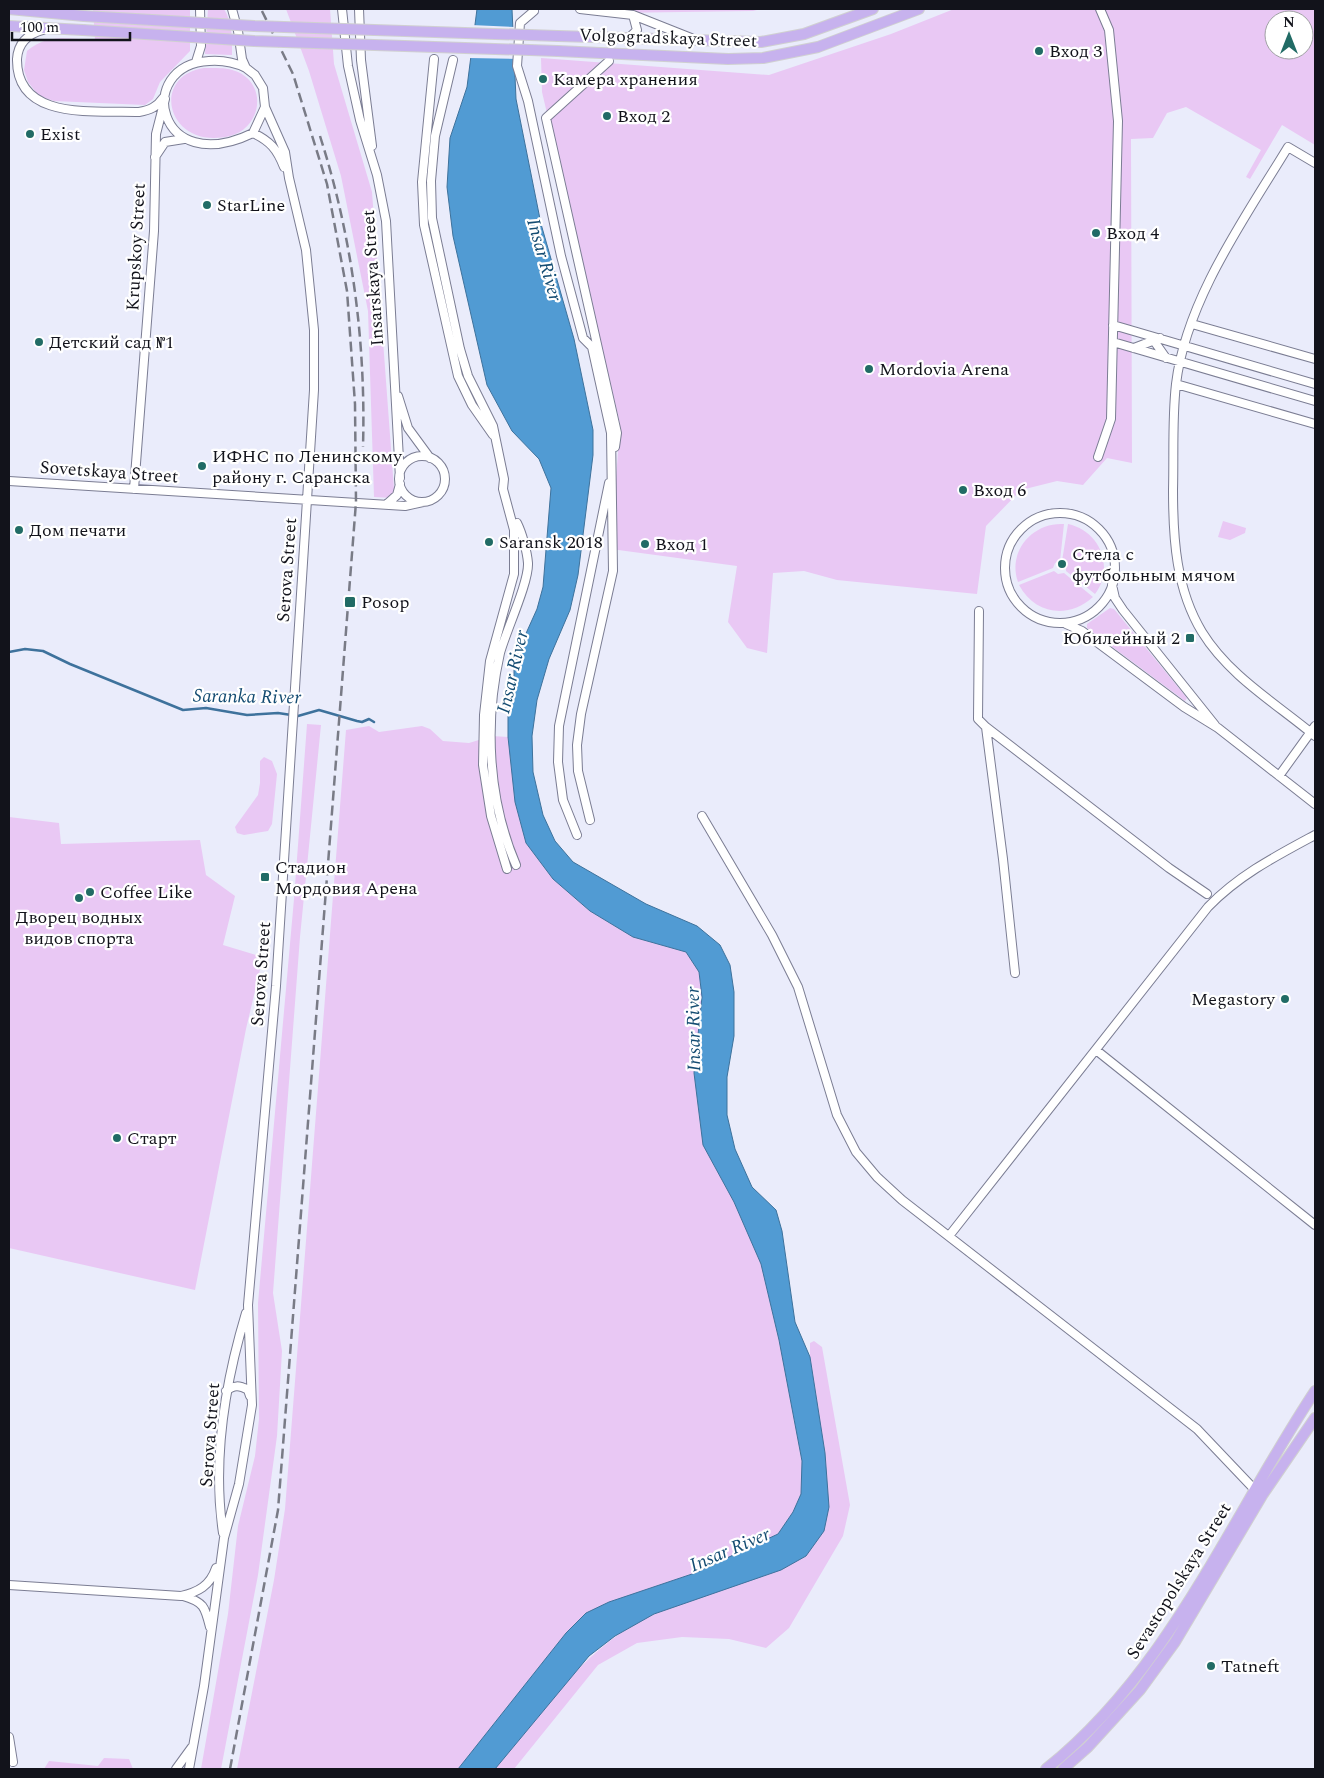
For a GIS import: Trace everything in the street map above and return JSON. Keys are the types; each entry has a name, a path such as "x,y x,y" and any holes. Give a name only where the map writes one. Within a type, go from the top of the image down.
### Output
{"main road":[{"name":"Volgogradskaya Street","path":"9,10 254,26 630,37 731,42 780,39 827,27 872,9"},
{"name":"Volgogradskaya Street","path":"9,26 254,41 558,51 728,59 763,58 818,47 919,9"},
{"name":"Sevastopolskaya Street","path":"1046,1769 1096,1725 1151,1660 1191,1598 1315,1391"},
{"name":"Sevastopolskaya Street","path":"1063,1769 1088,1747 1140,1690 1175,1642 1262,1494 1315,1418"}],"street":[{"path":"196,62 200,46 200,9"},
{"name":"Serova Street","path":"189,1769 224,1538 220,1469 226,1391 248,1306 276,986 314,390 314,330 306,250 288,178 285,152 265,107 263,88 255,75 246,68 240,53 238,31 232,9"},
{"name":"Insarskaya Street","path":"342,9 348,66 360,120 374,166 385,213 389,251 400,481"},
{"name":"Insarskaya Street","path":"359,9 362,60 374,166"},
{"path":"580,9 633,15 696,40"},
{"path":"1098,457 1112,419 1118,121 1109,30 1100,9"},
{"path":"534,11 520,23 517,66 528,101 561,256 583,338 592,347 611,433 613,571 581,714 577,745 578,771 590,820"},
{"path":"630,37 638,30 633,15"},
{"path":"48,29 28,36 23,42 18,56 19,75 22,85 36,100 58,108 139,112 158,105 165,96 175,75 196,62 225,61 246,68"},
{"path":"434,59 422,182 424,225 458,376 472,405 496,438"},
{"path":"452,60 435,136 431,181 432,218 460,349 468,376 493,426 507,504 514,530 514,574 490,661 484,715 483,765 491,816 507,869"},
{"path":"577,835 563,800 558,762 559,726 612,466 617,433 546,118 609,61"},
{"path":"432,72 450,72"},
{"path":"165,96 166,116 169,125 184,139"},
{"name":"Krupskoy Street","path":"134,489 154,236 156,134 165,96"},
{"path":"155,156 165,142 184,139 203,144 235,142 252,133 263,116 265,107"},
{"name":"Serova Street","path":"252,133 266,139 274,147 288,178"},
{"path":"1278,776 1314,732 1238,674 1218,655 1202,633 1185,596 1179,573 1174,526 1176,384 1192,324 1243,221 1288,147 1315,163"},
{"path":"1113,324 1315,384"},
{"path":"1192,324 1315,359"},
{"path":"1132,330 1140,348"},
{"path":"1140,348 1155,338"},
{"path":"1155,338 1166,358"},
{"path":"1113,342 1140,348 1166,358 1315,401"},
{"path":"1176,384 1315,424"},
{"name":"Insarskaya Street","path":"395,390 408,428 430,458"},
{"path":"387,504 397,495 401,471 410,460 416,457 430,458 442,467 445,480 444,487 436,498 423,502 410,499 405,495 400,481"},
{"name":"Sovetskaya Street","path":"9,481 405,506 423,502"},
{"path":"507,504 519,526 528,564 500,653 491,717 491,749 492,775 498,813 504,838 516,866"},
{"path":"1062,623 1071,622 1089,614 1103,602 1112,585 1115,565 1109,544 1104,535 1088,520 1068,513 1057,513 1036,518 1027,524 1016,536 1008,550 1005,571 1008,586 1016,601 1032,615 1042,620 1062,623 1082,631 1184,707 1218,728 1315,804"},
{"path":"1112,585 1122,610 1218,728"},
{"path":"979,611 978,719 1169,868 1207,894"},
{"path":"986,727 1003,859 1014,973"},
{"path":"702,816 772,935 798,987 837,1115 856,1152 902,1200 1197,1429 1255,1490"},
{"path":"949,1236 1215,900 1259,865 1315,835"},
{"path":"1096,1050 1315,1225"},
{"path":"224,1538 239,1484 252,1405 248,1306"},
{"path":"226,1391 232,1386 241,1386 248,1390 252,1405"},
{"path":"9,1585 181,1596 196,1593 204,1587 214,1576 222,1554"},
{"path":"181,1596 202,1604 206,1611 211,1632"},
{"path":"9,1737 13,1762"},
{"path":"176,1769 194,1743"}],"shaded area":[{"path":"93,9 190,9 190,51 160,82 153,99 145,105 54,101 39,96 28,82 24,70 27,51 35,45 59,38 95,40"},
{"path":"208,9 224,9 232,37 232,55 205,54"},
{"path":"286,9 330,9 334,64 372,192 394,489 392,498 374,497 368,311 341,176 309,71"},
{"path":"610,9 761,9 753,11 611,13"},
{"name":"Mordovia Arena","path":"954,9 1315,9 1315,145 1282,125 1250,179 1246,177 1261,150 1186,107 1167,113 1153,138 1131,139 1132,463 1107,458 1083,485 1057,481 1021,490 986,526 977,594 837,580 804,571 773,573 767,653 747,648 728,622 737,566 611,549 620,424 542,92 541,58 769,75 891,34"},
{"path":"204,68 234,70 248,78 254,87 257,96 257,106 254,116 249,125 240,132 230,136 209,138 192,133 180,123 173,111 171,97 176,84 187,74"},
{"path":"1223,521 1246,528 1245,533 1230,540 1218,537"},
{"path":"1064,524 1060,561 1055,563 1053,568 1018,582 1016,560 1025,541 1042,528"},
{"path":"1068,524 1089,534 1101,552 1104,562 1104,573 1101,584 1095,594 1066,571 1066,565 1062,561"},
{"path":"1054,571 1058,574 1064,573 1093,597 1074,609 1063,611 1043,608 1034,603 1019,585"},
{"path":"1110,608 1114,609 1187,698 1185,701 1087,628 1087,624"},
{"path":"307,724 321,725 300,937 273,1293 282,1351 277,1436 258,1575 221,1769 201,1769 228,1614 238,1526 255,1456 259,1419 258,1303 294,899"},
{"path":"369,726 379,732 422,726 430,729 443,741 469,743 492,736 508,737 515,802 526,843 553,879 590,911 633,937 686,952 699,972 702,997 694,1073 703,1145 734,1202 761,1264 779,1340 802,1461 801,1494 793,1512 778,1534 695,1573 609,1602 586,1613 566,1633 458,1769 237,1769 274,1580 285,1509 346,730"},
{"path":"264,757 272,761 277,774 272,824 268,831 244,835 237,833 235,827 258,795 260,761"},
{"name":"Старт","path":"9,817 59,823 61,844 200,840 206,875 235,896 223,945 263,957 246,1029 195,1290 9,1248"},
{"path":"814,1341 822,1347 850,1505 843,1536 789,1628 766,1648 729,1639 682,1637 637,1643 598,1665 514,1769 495,1769 566,1682 607,1643 629,1627 673,1606 769,1573 806,1556 825,1453 810,1357 810,1343"},
{"path":"104,1758 129,1759 133,1769 44,1769 49,1761 98,1766"}],"water":[{"name":"Insar River","path":"477,9 512,9 516,99 541,224 574,339 593,430 593,455 578,575 570,610 549,659 537,700 532,736 533,772 543,815 555,841 573,862 646,904 697,926 720,945 730,965 734,992 734,1036 727,1077 727,1115 735,1149 752,1187 776,1210 782,1231 795,1322 810,1357 825,1453 829,1507 824,1531 806,1556 781,1570 654,1614 615,1636 589,1656 495,1769 458,1769 566,1633 586,1613 609,1602 695,1573 778,1534 793,1512 801,1494 802,1461 779,1340 761,1264 734,1202 703,1145 694,1073 702,997 699,972 686,952 633,937 590,911 553,879 526,843 515,802 508,737 508,714 503,701 505,693 514,680 514,660 537,609 543,587 551,488 539,459 512,431 487,385 453,236 447,187 450,138 467,87"}],"pier":[{"path":"471,25 515,27 518,59 468,58"}],"waterway":[{"name":"Saranka River","path":"9,652 25,649 43,651 183,710 206,708 247,715 278,713 298,716 319,710 357,721 362,722 369,719 374,722"}],"railway":[{"path":"230,1769 278,1510 356,502 355,404 347,291 327,184 293,74 261,9"},
{"path":"320,136 341,212 355,290 362,368 363,447"}],"place":[{"name":"Вход 3","path":"1039,51"},
{"name":"Камера хранения","path":"543,79"},
{"name":"Вход 2","path":"607,116"},
{"name":"Exist","path":"30,134"},
{"name":"StarLine","path":"207,205"},
{"name":"Вход 4","path":"1096,233"},
{"name":"Детский сад №1","path":"39,342"},
{"name":"Mordovia Arena","path":"869,369"},
{"name":"ИФНС по Ленинскому району г. Саранска","path":"202,466"},
{"name":"Вход 6","path":"963,490"},
{"name":"Дом печати","path":"19,530"},
{"name":"Saransk 2018","path":"489,542"},
{"name":"Вход 1","path":"645,544"},
{"name":"Стела с футбольным мячом","path":"1062,564"},
{"name":"Posop","path":"350,602"},
{"name":"Юбилейный 2","path":"1190,638"},
{"name":"Стадион Мордовия Арена","path":"265,877"},
{"name":"Coffee Like","path":"90,892"},
{"name":"Дворец водных видов спорта","path":"79,898"},
{"name":"Megastory","path":"1285,999"},
{"name":"Старт","path":"117,1138"},
{"name":"Tatneft","path":"1211,1666"}]}
